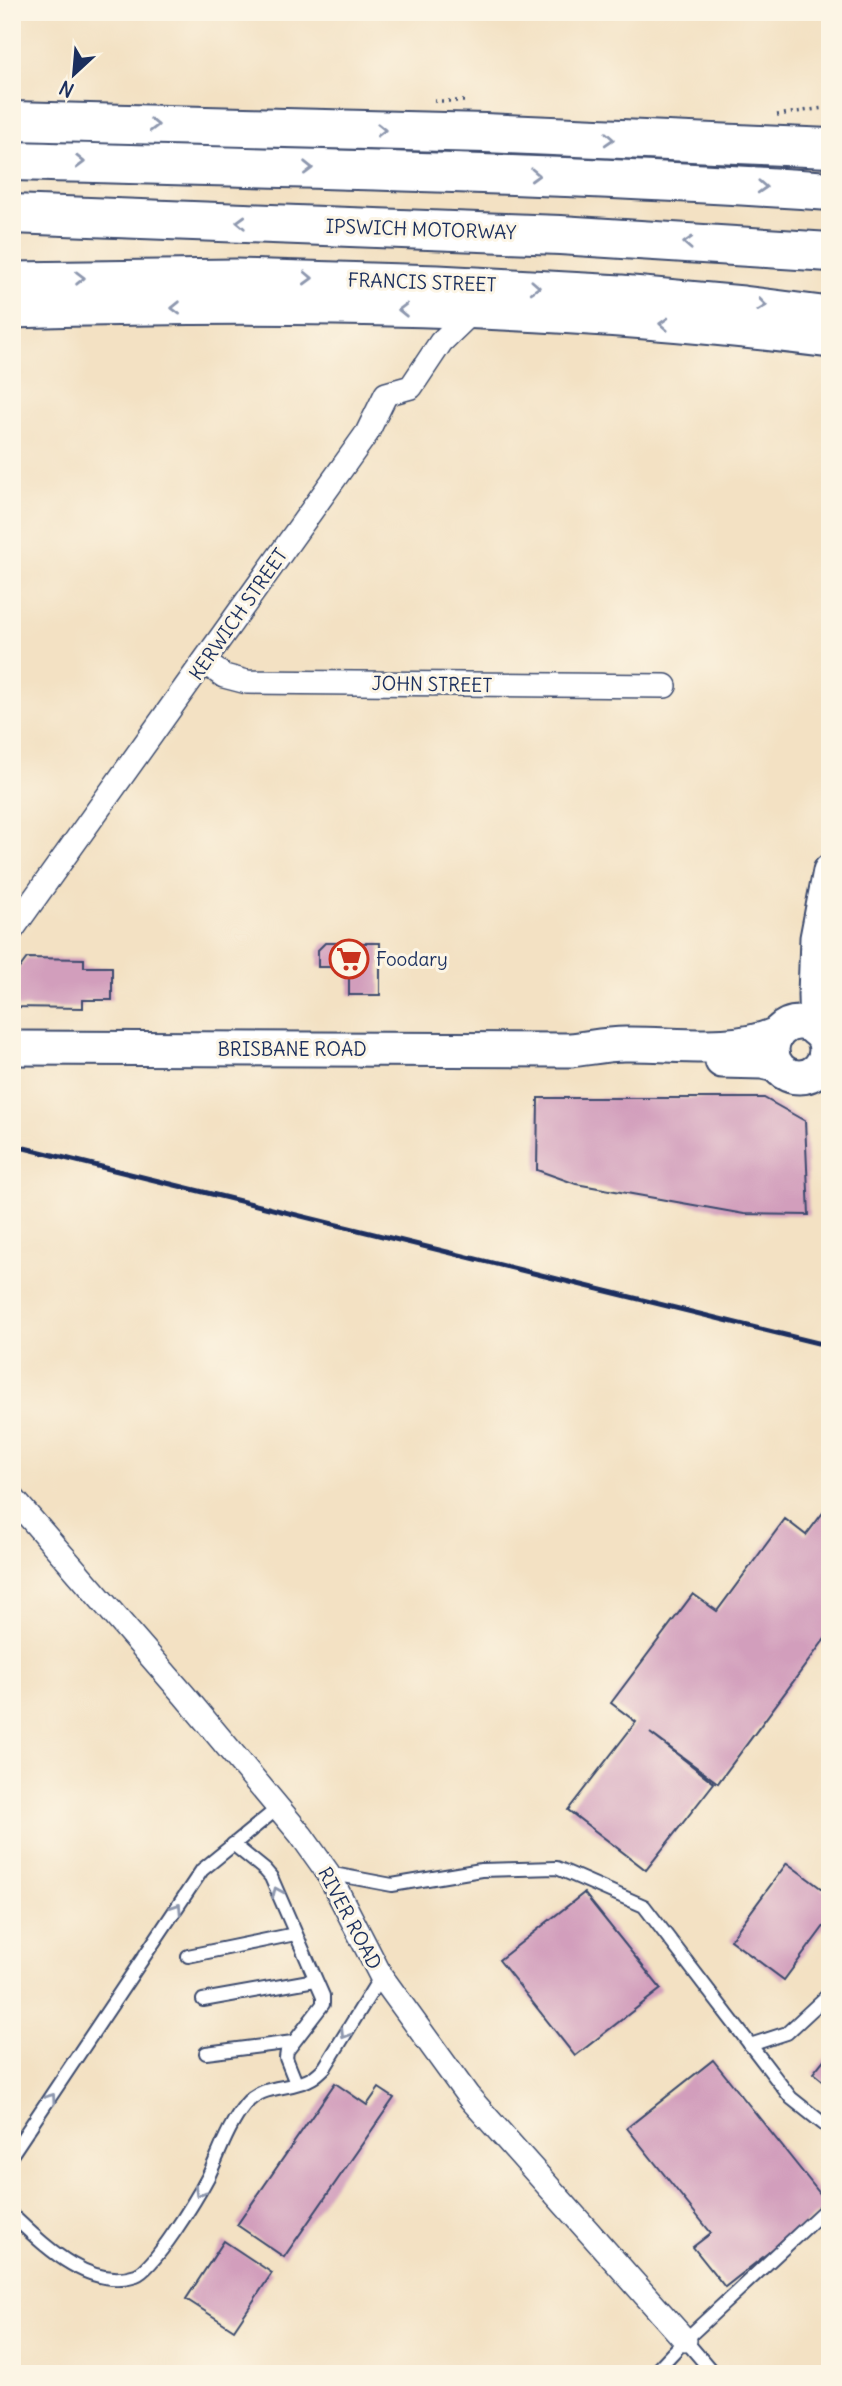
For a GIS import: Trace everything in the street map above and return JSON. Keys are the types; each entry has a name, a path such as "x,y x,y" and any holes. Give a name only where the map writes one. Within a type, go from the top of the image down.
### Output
{"highway":[{"path":"12,121 485,132 830,148"},
{"path":"758,146 786,134 830,125"},
{"path":"12,161 584,177 830,191"},
{"name":"IPSWICH MOTORWAY","path":"12,214 547,235 830,252"}],"main road":[{"name":"FRANCIS STREET","path":"12,279 235,276 438,282 621,292 830,314"},
{"name":"FRANCIS STREET","path":"12,311 265,307 471,312 684,325 830,341"},
{"path":"817,938 804,967 792,1013 779,1042 782,1072 800,1078 810,1075 823,1049 815,995 817,938 830,871"},
{"path":"779,1042 799,1023 823,1049"},
{"name":"BRISBANE ROAD","path":"14,1048 571,1050 623,1044 739,1044 762,1040 779,1042"}],"street":[{"name":"KERWICH STREET","path":"12,930 367,433 386,394 411,387 441,342 471,312"},
{"name":"JOHN STREET","path":"204,662 224,676 247,682 665,686"},
{"name":"RIVER ROAD","path":"12,1497 301,1835 328,1873 381,1976 468,2096 685,2340"}],"lane":[{"path":"12,2154 202,1870 278,1808"},
{"path":"233,1844 271,1877 323,1996 323,2004 293,2042 286,2057 296,2083"},
{"path":"328,1873 392,1885 481,1870 557,1868 644,1906 791,2098 830,2129"},
{"path":"188,1956 295,1934"},
{"path":"12,2215 80,2270 115,2279 139,2275 171,2238 204,2185 245,2104 258,2093 312,2078 325,2067 381,1976"},
{"path":"203,2000 315,1980"},
{"path":"750,2045 787,2033 830,1993"},
{"path":"206,2053 293,2042"},
{"path":"653,2374 685,2340 830,2205"},
{"path":"685,2340 714,2374"}],"building":[{"name":"Foodary","path":"325,943 380,943 380,995 349,995 349,967 318,967 318,950"},
{"path":"27,958 84,959 84,967 112,967 112,1000 83,1000 83,1008 12,1007 12,978"},
{"path":"538,1098 764,1098 805,1121 809,1215 744,1214 576,1184 537,1170"},
{"path":"825,1510 830,1513 830,1632 718,1783 650,1733 714,1783 646,1870 568,1810 636,1722 611,1703 693,1594 717,1611 785,1519 806,1535"},
{"path":"787,1863 830,1895 830,1918 784,1980 730,1940"},
{"path":"584,1893 661,1989 575,2056 499,1960"},
{"path":"830,2052 830,2087 813,2073"},
{"path":"713,2060 829,2205 725,2287 693,2247 711,2233 627,2128"},
{"path":"335,2083 367,2105 379,2088 394,2098 284,2257 237,2225"},
{"path":"224,2241 272,2273 234,2330 186,2299"}],"railway":[{"path":"12,1145 830,1346"}],"place":[{"name":"Foodary","path":"349,959"}]}
